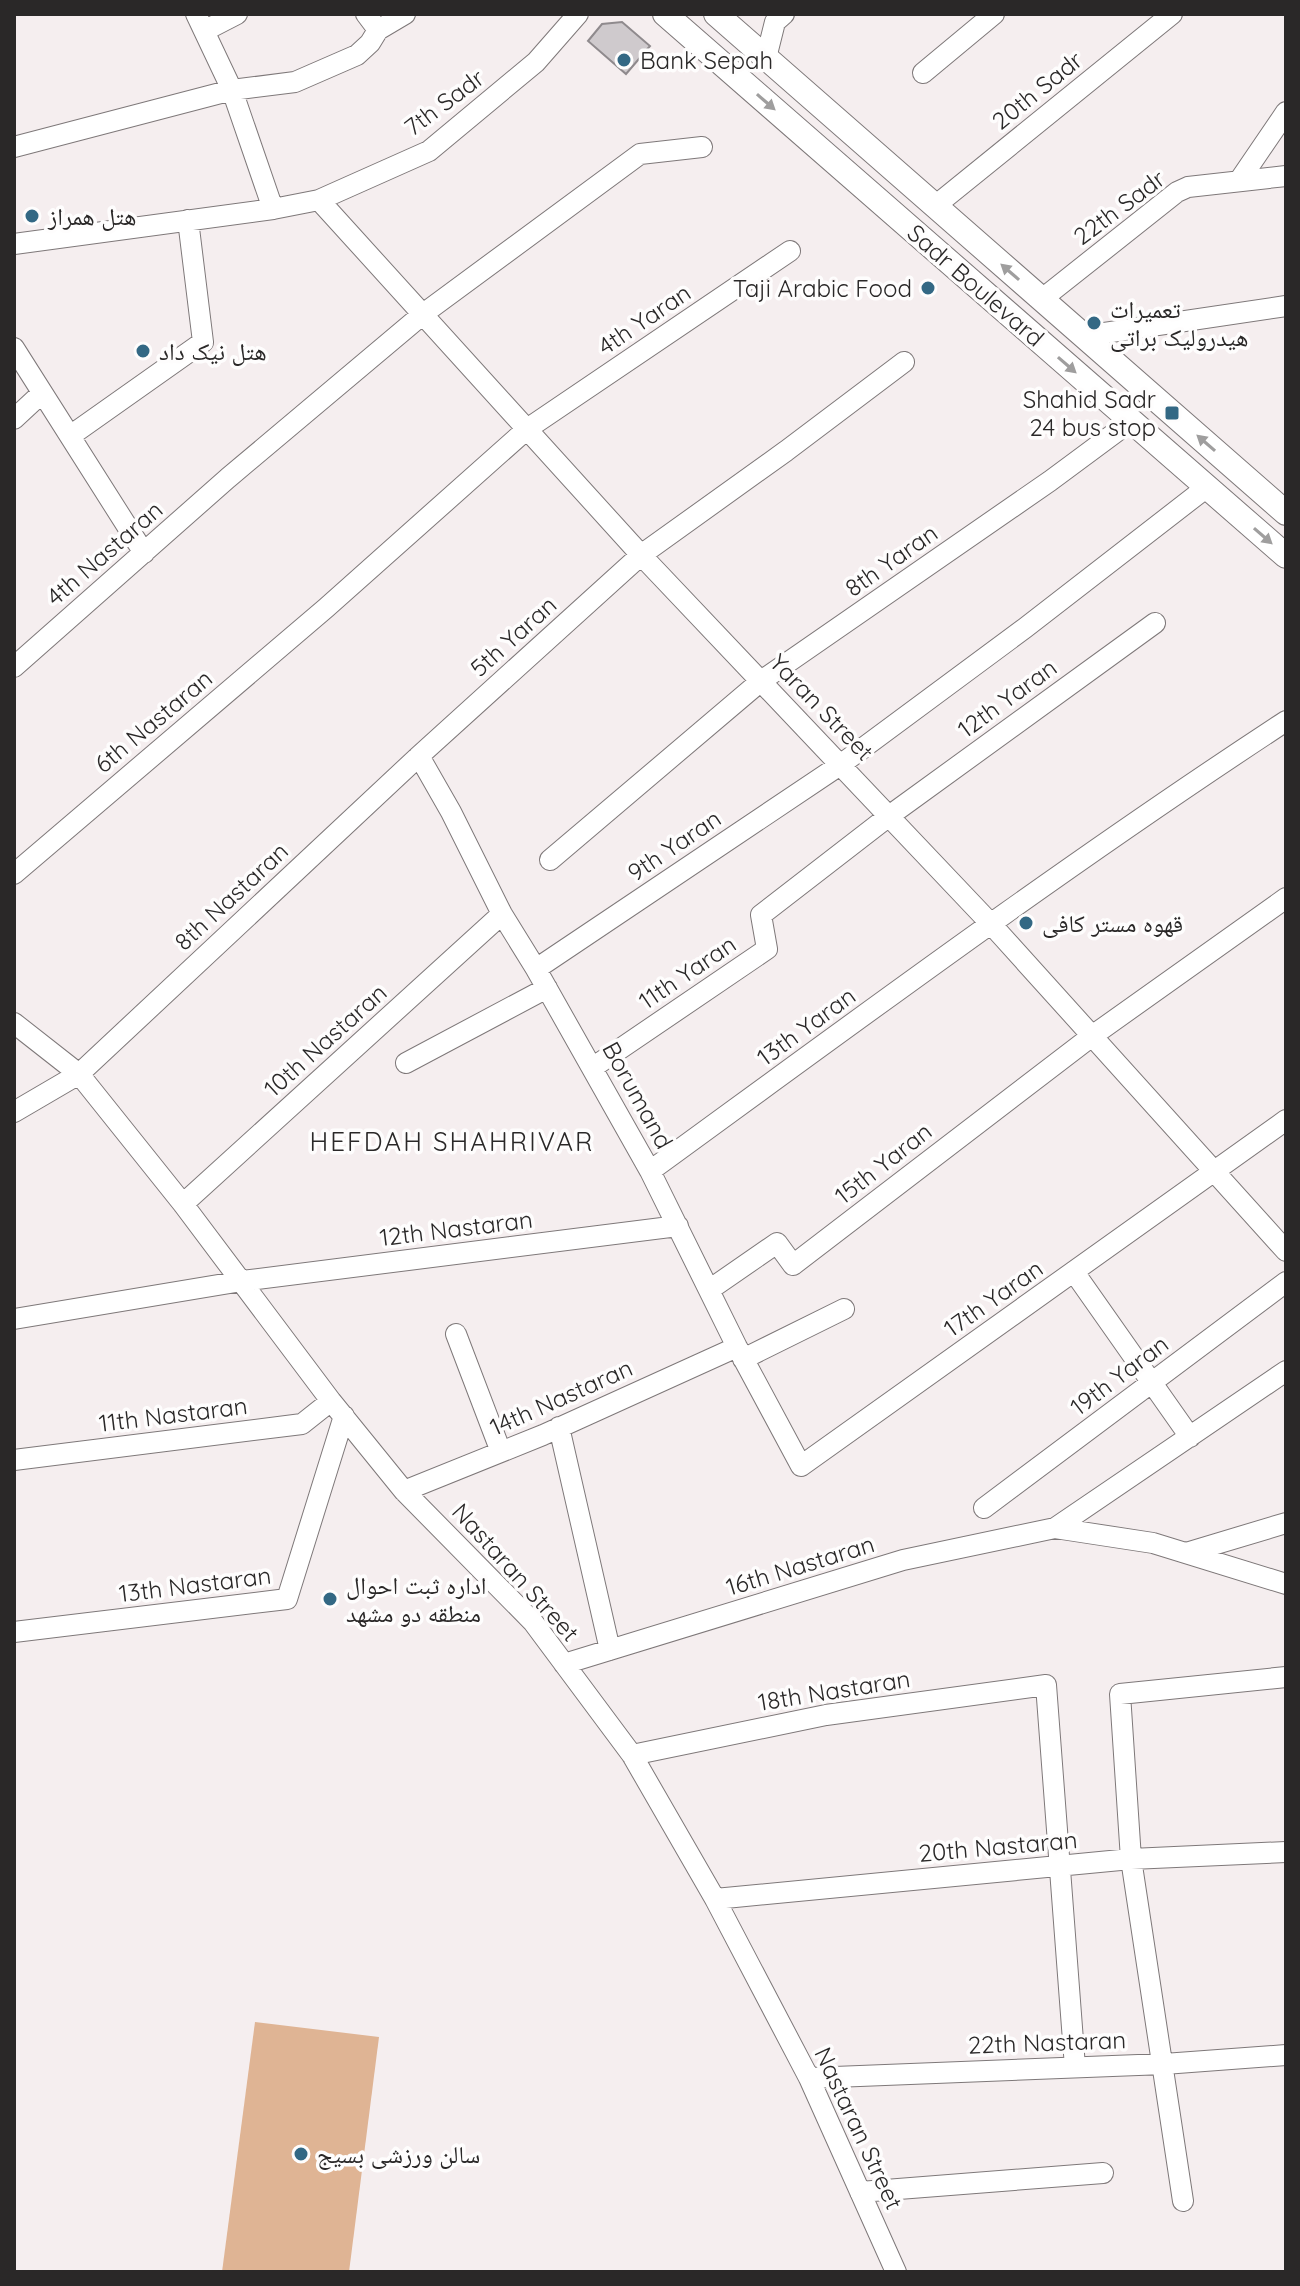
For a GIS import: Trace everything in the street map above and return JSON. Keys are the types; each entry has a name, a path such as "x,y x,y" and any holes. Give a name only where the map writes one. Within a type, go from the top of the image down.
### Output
{"main road":[{"name":"Sadr Boulevard","path":"665,14 1286,556"},
{"name":"Sadr Boulevard","path":"716,14 1286,513"}],"street":[{"path":"237,14 200,22 232,90 273,209"},
{"path":"14,147 232,90 295,82 357,55 370,43 372,22 405,14"},
{"name":"7th Sadr","path":"14,244 319,200 429,151 536,62 578,14"},
{"path":"766,58 775,22 784,14"},
{"path":"923,73 994,14"},
{"name":"20th Sadr","path":"935,206 1172,14"},
{"path":"1239,181 1286,112"},
{"name":"4th Nastaran","path":"14,667 228,478 423,314 640,154 702,147"},
{"name":"22th Sadr","path":"1042,299 1177,192 1188,187 1286,176"},
{"name":"Yaran Street","path":"319,200 641,555 991,924 1286,1251"},
{"path":"70,436 203,342 188,220"},
{"name":"4th Yaran","path":"326,608 527,429 790,251"},
{"path":"1084,336 1286,306"},
{"path":"14,348 144,553"},
{"name":"5th Yaran","path":"419,756 641,555 904,362"},
{"path":"14,419 42,393"},
{"name":"8th Yaran","path":"550,860 761,681 1050,481 1131,421"},
{"name":"9th Yaran","path":"536,969 840,765 1025,628 1207,487"},
{"name":"6th Nastaran","path":"14,874 326,608"},
{"name":"12th Yaran","path":"889,816 1155,623"},
{"name":"13th Yaran","path":"650,1171 991,924 1286,721"},
{"name":"Borumand","path":"419,756 502,914 650,1171 740,1353 801,1466"},
{"name":"8th Nastaran","path":"14,1112 79,1074 419,756"},
{"name":"11th Yaran","path":"592,1068 767,949 761,915 889,816"},
{"path":"1092,1036 1285,899"},
{"name":"10th Nastaran","path":"183,1204 502,914"},
{"path":"406,1063 547,988"},
{"name":"Nastaran Street","path":"14,1023 79,1074 404,1491 533,1622 632,1755 715,1899 809,2078 896,2272"},
{"name":"15th Yaran","path":"709,1290 777,1243 793,1265 1092,1036"},
{"name":"17th Yaran","path":"801,1466 1286,1120"},
{"name":"12th Nastaran","path":"14,1319 242,1281 678,1226"},
{"path":"1074,1272 1190,1437"},
{"name":"19th Yaran","path":"984,1508 1286,1282"},
{"name":"14th Nastaran","path":"404,1491 844,1309"},
{"path":"456,1334 501,1452"},
{"path":"1055,1528 1286,1371"},
{"name":"11th Nastaran","path":"14,1460 302,1424 338,1408"},
{"name":"13th Nastaran","path":"14,1632 287,1599 338,1408"},
{"path":"559,1427 610,1650"},
{"path":"1186,1553 1286,1523"},
{"path":"1055,1528 1153,1543 1286,1584"},
{"name":"16th Nastaran","path":"564,1664 903,1560 1055,1528"},
{"path":"1183,2201 1131,1859 1120,1694 1286,1677"},
{"name":"18th Nastaran","path":"632,1755 826,1715 1046,1685 1060,1866"},
{"name":"20th Nastaran","path":"715,1899 1131,1859 1286,1852"},
{"path":"1060,1866 1075,2067"},
{"name":"22th Nastaran","path":"809,2078 1164,2064 1286,2055"},
{"path":"860,2192 1103,2173"}],"shaded area":[{"name":"سالن ورزشی بسیج","path":"255,2022 379,2037 349,2272 222,2272"}],"building":[{"name":"Bank Sepah","path":"622,22 650,46 626,74 588,41 602,24"}],"place":[{"name":"Bank Sepah","path":"624,60"},
{"name":"هتل همراز","path":"32,216"},
{"name":"Taji Arabic Food","path":"928,288"},
{"name":"تعمیرات هیدرولیک براتی","path":"1094,323"},
{"name":"هتل نیک داد","path":"143,351"},
{"name":"Shahid Sadr 24 bus stop","path":"1172,413"},
{"name":"قهوه مستر کافی","path":"1026,923"},
{"name":"اداره ثبت احوال منطقه دو مشهد","path":"330,1599"},
{"name":"سالن ورزشی بسیج","path":"301,2154"}],"district":[{"name":"HEFDAH SHAHRIVAR","path":"452,1141"}]}
